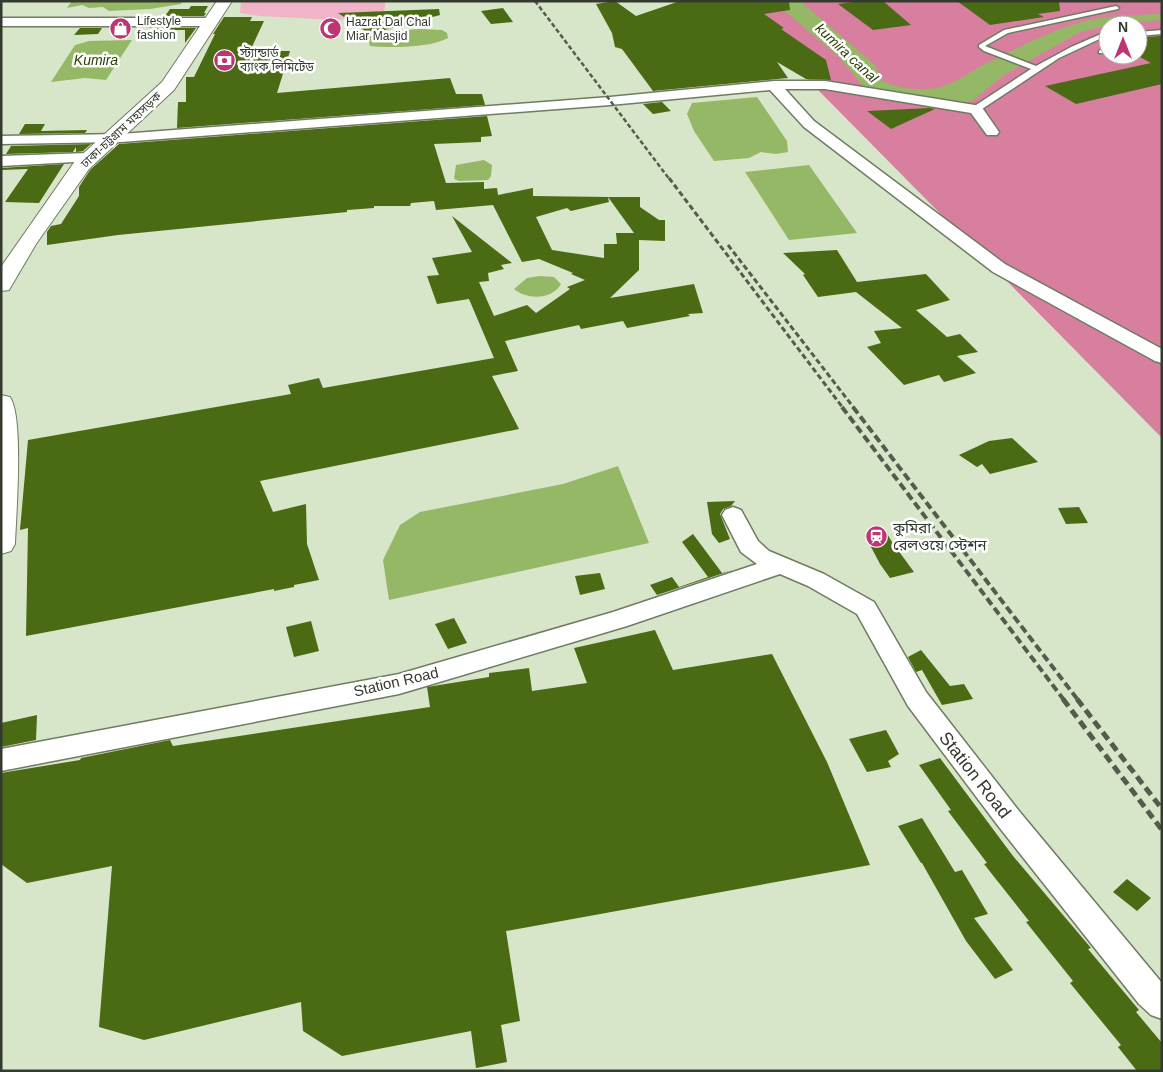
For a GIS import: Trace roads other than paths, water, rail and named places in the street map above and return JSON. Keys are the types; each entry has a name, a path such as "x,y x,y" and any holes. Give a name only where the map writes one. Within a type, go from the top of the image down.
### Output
{"street":[{"name":"ঢাকা-চট্টগ্রাম মহাসড়ক","path":"1,284 26,244 88,158 168,86 225,1"},
{"path":"1,22 212,22"},
{"path":"1,140 110,138 610,101 774,86 825,84 976,109 992,132"},
{"path":"774,86 810,124 999,268 1162,357"},
{"path":"1,162 88,158"},
{"path":"1,402 6,428 1,544"},
{"name":"Station Road","path":"733,515 748,546 761,557 816,580 866,608 916,699 1009,819 1144,985 1162,1004"},
{"name":"Station Road","path":"1,760 399,684 618,620 781,565"}],"lane":[{"path":"1035,68 986,50 982,46 1006,31 1116,8"},
{"path":"1148,27 1162,26"},
{"path":"1148,33 1162,32"},
{"path":"976,109 1035,68 1087,40 1098,36"}],"water":[{"path":"72,1 182,1 181,4 150,9 109,11 103,7 89,8 82,5 67,8"},
{"name":"kumira canal","path":"773,1 800,1 875,65 882,81 899,87 917,89 935,88 952,83 981,66 1047,34 1086,21 1098,19 1098,28 1080,32 1004,75 971,102 951,102 878,91 863,86 839,57"},
{"path":"1162,14 1162,20 1148,21 1148,15 1134,15"},
{"path":"420,29 442,30 447,33 448,38 431,44 399,47 370,46 370,35 382,32"},
{"name":"Kumira","path":"132,40 106,80 85,78 51,82 75,45 89,41"},
{"path":"757,97 787,141 788,152 776,154 761,152 749,158 714,161 694,131 687,114 692,103"},
{"path":"484,160 492,165 491,176 488,180 459,181 454,179 456,165"},
{"path":"809,165 857,233 789,240 745,172"},
{"path":"540,276 554,277 561,284 552,293 539,297 519,293 514,289 527,278"},
{"path":"618,466 649,543 389,600 383,560 400,525 420,512 563,484"}],"railway":[{"path":"535,1 670,180"},
{"path":"669,178 843,408"},
{"path":"728,245 854,408"},
{"path":"842,407 1064,700"},
{"path":"853,407 1078,700"},
{"path":"1063,699 1162,830"},
{"path":"1077,699 1162,809"}],"place":[{"name":"Lifestyle fashion","path":"121,28"},
{"name":"Hazrat Dal Chal Miar Masjid","path":"330,29"},
{"name":"স্ট্যান্ডার্ড ব্যাংক লিমিটেড","path":"224,60"},
{"name":"কুমিরা রেলওয়ে স্টেশন","path":"877,537"}]}
